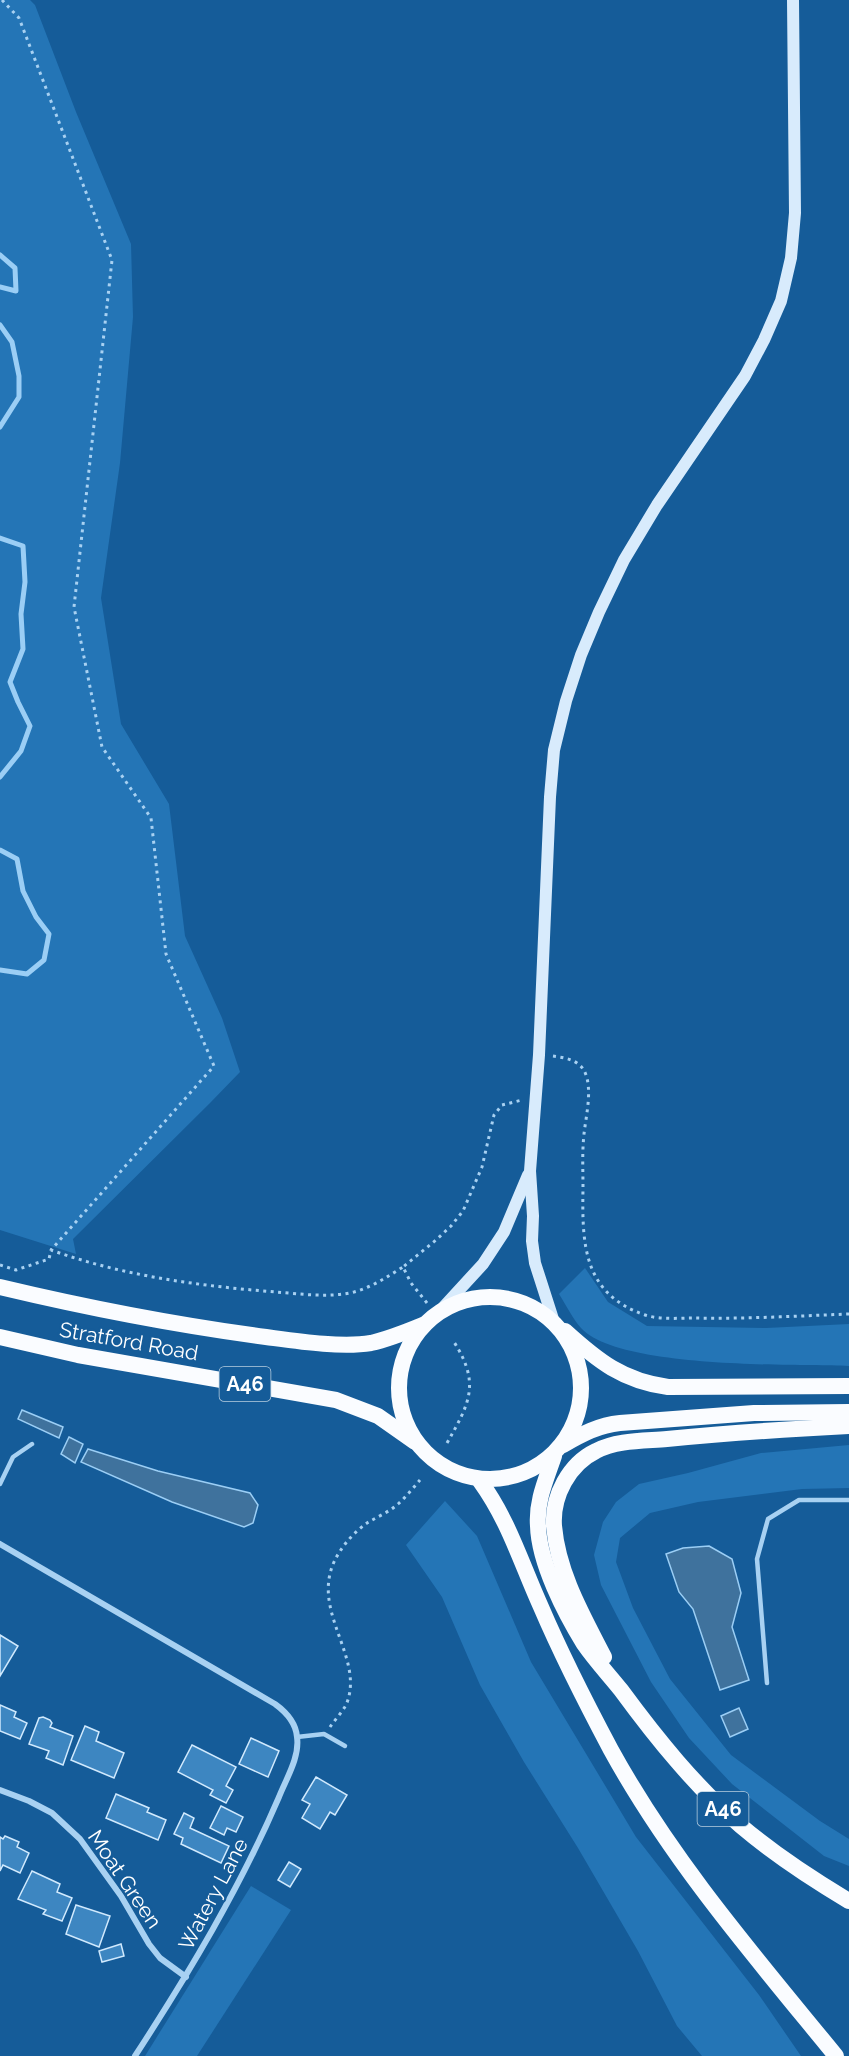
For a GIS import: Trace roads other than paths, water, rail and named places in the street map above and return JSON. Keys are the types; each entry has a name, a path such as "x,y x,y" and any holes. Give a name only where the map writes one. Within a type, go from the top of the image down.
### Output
{"highway":[{"name":"Stratford Road","path":"0,1287 134,1317 208,1329 323,1343 368,1343 400,1335 423,1325"},
{"path":"849,1386 679,1387 652,1384 636,1380 610,1368 592,1356 557,1324 535,1308 516,1300 496,1298 475,1299 433,1308 413,1338 405,1355 400,1375 400,1391 406,1422 418,1444 443,1463 480,1481 504,1480 519,1476 591,1430 604,1425 754,1413 849,1412"},
{"path":"557,1324 577,1370 579,1386 575,1416 559,1450"},
{"name":"Stratford Road","path":"0,1339 336,1400 368,1410 418,1444"},
{"path":"621,1690 573,1594 560,1559 554,1524 555,1512 563,1482 573,1468 596,1450 609,1445 755,1431 849,1426"},
{"name":"A46","path":"559,1450 538,1502 537,1528 543,1553 560,1597 585,1645 664,1747 720,1807 754,1836 825,1887 849,1901"},
{"path":"480,1481 504,1518 540,1606 576,1683 632,1786 668,1842 713,1902 836,2056"},
{"name":"A46","path":"825,1887 849,1893"}],"main road":[{"path":"557,1324 535,1263 530,1171 539,1055 554,750 566,701 599,612 624,560 657,505 745,376 781,301 791,258 795,213 794,0"},
{"path":"433,1308 483,1264 504,1232 530,1171"}],"street":[{"path":"0,1544 275,1704 289,1716 297,1737"},
{"name":"Watery Lane","path":"135,2056 186,1977 258,1846 291,1769 296,1753 297,1737"},
{"name":"Moat Green","path":"0,1790 52,1813 80,1839 121,1896 149,1944 160,1958 186,1977"}],"lane":[{"path":"0,1484 13,1457 32,1444"},
{"path":"767,1683 757,1559 768,1519 799,1500 849,1500"},
{"path":"297,1737 324,1734 345,1746"}],"waterway":[{"path":"0,255 15,268 16,291 0,287"},
{"path":"0,325 12,342 19,376 19,397 0,427"},
{"path":"0,538 23,546 25,582 21,614 23,649 10,682 30,726 21,751 0,777"},
{"path":"0,850 17,859 23,891 36,917 49,934 44,960 27,974 0,970"}]}
